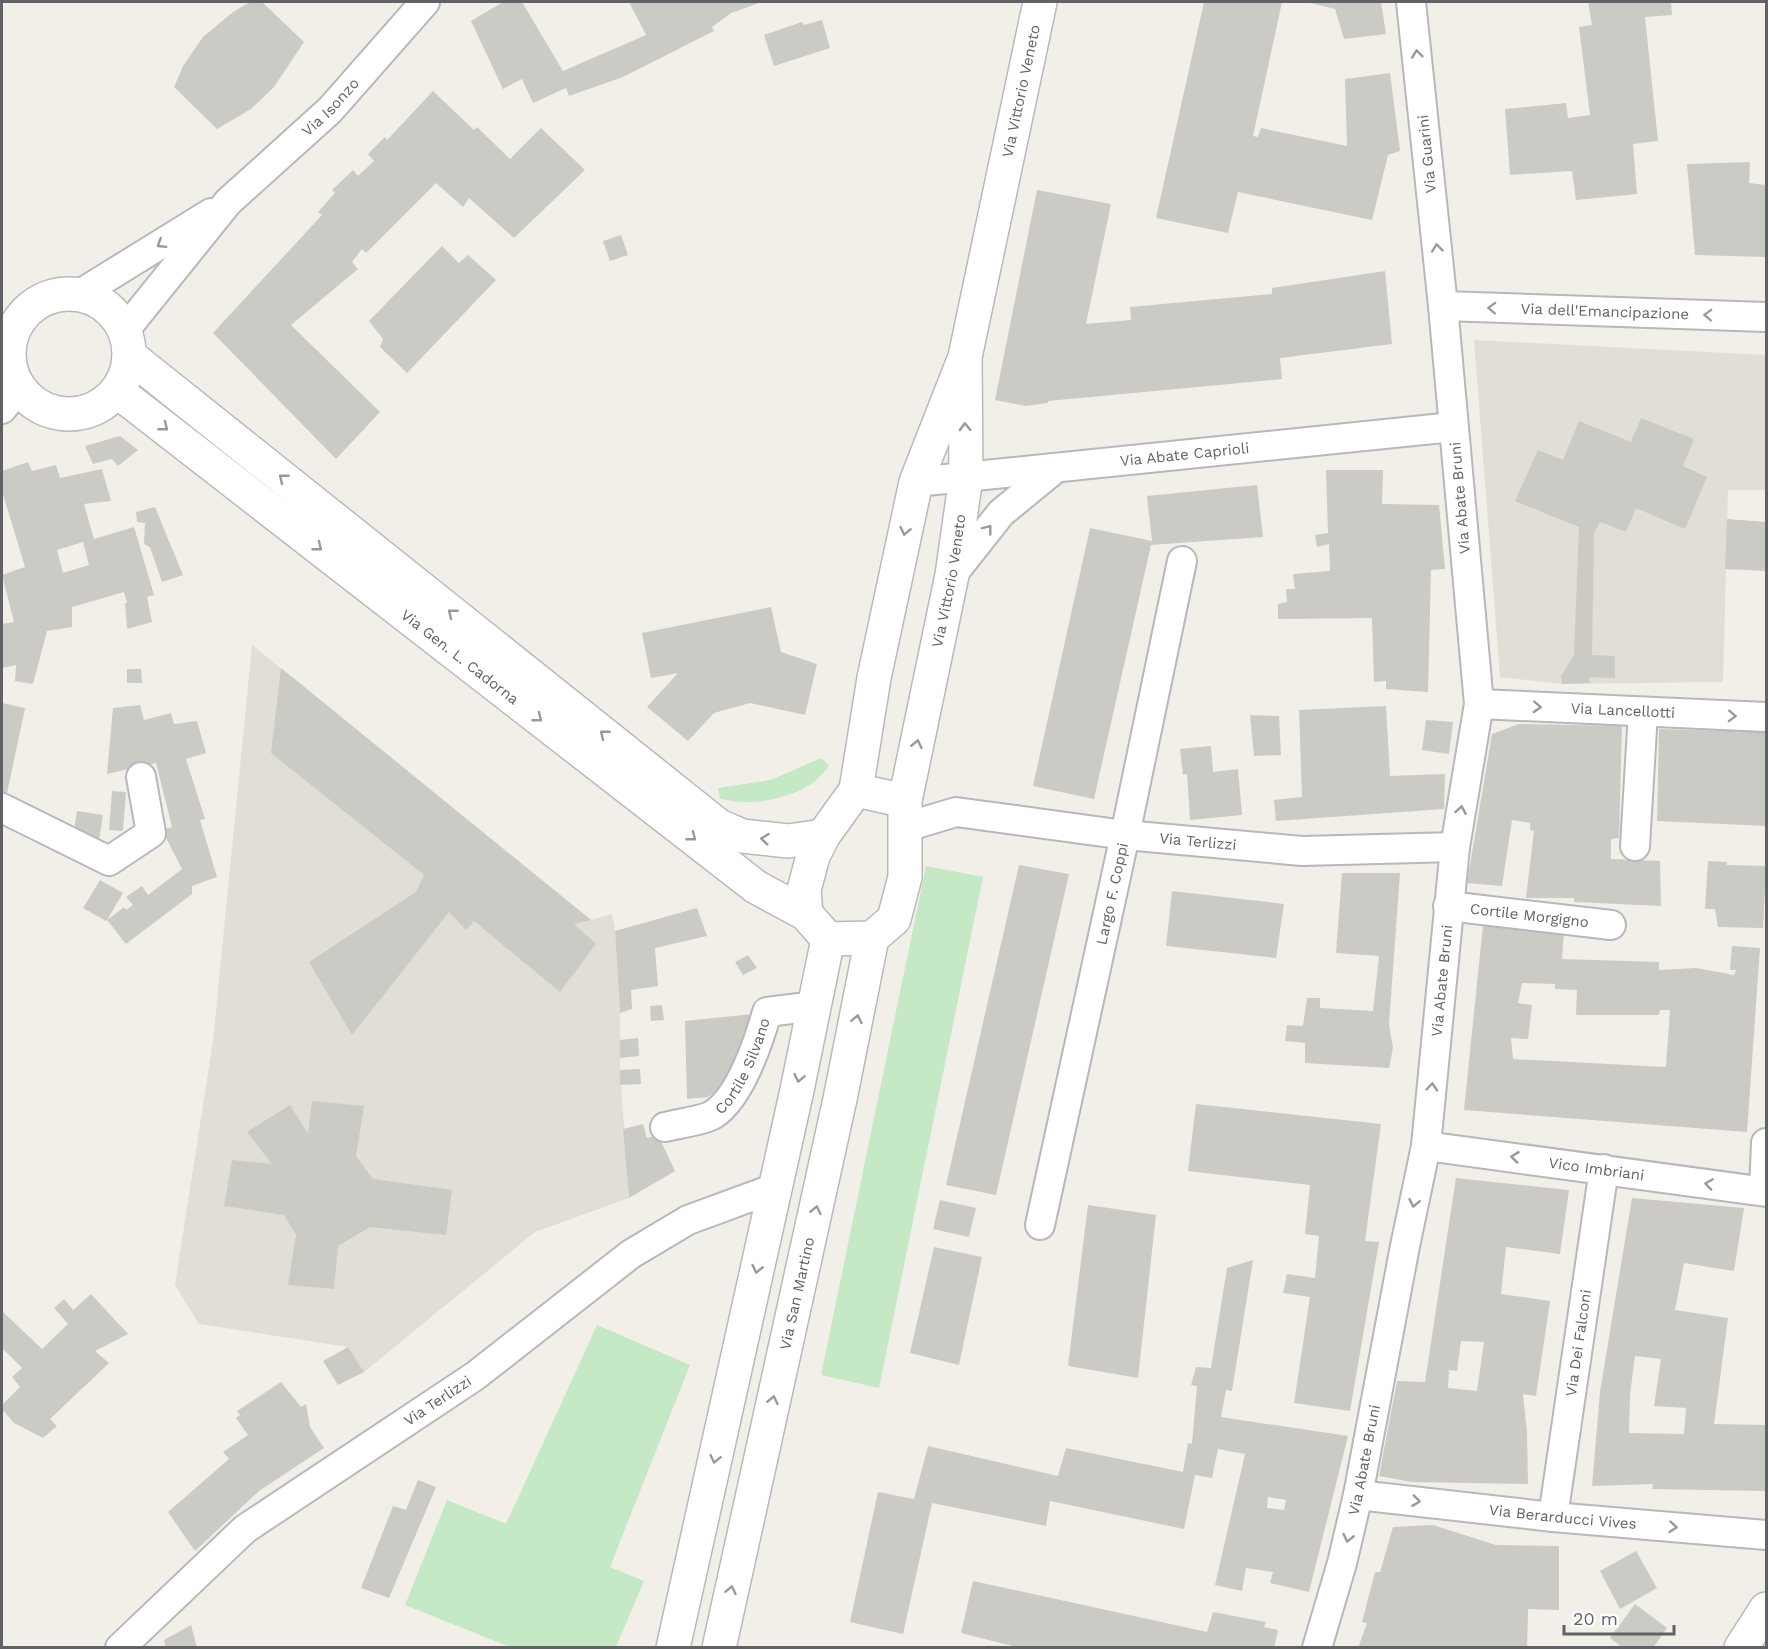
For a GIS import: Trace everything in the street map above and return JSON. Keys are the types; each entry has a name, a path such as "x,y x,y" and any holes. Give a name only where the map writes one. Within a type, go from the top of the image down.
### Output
{"main road":[{"name":"Via Vittorio Veneto","path":"856,790 874,678 916,482 964,357 1040,2"},
{"path":"62,294 80,294 99,301 114,313 128,343 126,374 117,391 104,404 86,413 67,415 48,411 31,402 8,380 8,354 12,318 45,298 62,294"},
{"name":"Via Gen. L. Cadorna","path":"128,343 719,826 742,836 788,841 823,836"},
{"name":"Via Vittorio Veneto","path":"906,814 952,575 966,477 964,357"},
{"name":"Via Gen. L. Cadorna","path":"117,391 756,887 806,914"},
{"path":"856,790 906,814 905,877 894,919 872,938 828,939 806,914 804,890 813,856 823,836 856,790"},
{"name":"Via San Martino","path":"719,1647 840,1099 872,938"},
{"path":"673,1647 828,939"},
{"path":"1741,1647 1767,1609"}],"street":[{"name":"Via Isonzo","path":"80,294 228,202 330,110 425,2"},
{"name":"Via Guarini","path":"1411,2 1443,306"},
{"name":"Via Isonzo","path":"128,343 228,202"},
{"name":"Via dell'Emancipazione","path":"1443,306 1767,317"},
{"name":"Via Abate Bruni","path":"1317,1647 1342,1563 1358,1495 1426,1146 1455,847 1479,704 1443,306"},
{"name":"Via Abate Caprioli","path":"916,482 1453,427"},
{"path":"952,575 1001,513 1056,468"},
{"name":"Largo F. Coppi","path":"1040,1225 1182,561"},
{"name":"Via Lancellotti","path":"1479,704 1767,717"},
{"path":"1635,846 1643,712"},
{"path":"2,808 109,861 151,833 141,777"},
{"name":"Via Terlizzi","path":"906,814 956,812 1125,835 1302,851 1455,847"},
{"name":"Cortile Morgigno","path":"1449,906 1611,925"},
{"name":"Cortile Silvano","path":"665,1127 714,1115 734,1094 760,1038 767,1012 815,1006"},
{"path":"1765,1192 1767,1143"},
{"name":"Vico Imbriani","path":"1426,1146 1765,1192"},
{"name":"Via Dei Falconi","path":"1553,1517 1604,1169"},
{"name":"Via Terlizzi","path":"120,1647 245,1529 475,1376 631,1254 687,1220 775,1188"},
{"name":"Via Berarducci Vives","path":"1358,1495 1553,1517 1767,1535"}],"shaded area":[{"path":"1474,340 1766,355 1766,490 1728,490 1723,682 1562,684 1500,677"},
{"path":"252,645 591,920 612,914 615,931 620,1013 620,1070 629,1198 535,1232 364,1372 348,1347 199,1324 175,1285 213,1041"}],"green space":[{"path":"821,758 829,765 823,774 805,788 794,793 759,801 741,802 720,799 718,788 771,780"},
{"path":"926,866 983,877 879,1388 821,1375"},
{"path":"597,1325 690,1365 610,1567 644,1581 616,1647 510,1647 405,1605 447,1500 506,1524"}],"building":[{"path":"250,2 262,2 304,42 274,87 251,109 217,129 174,87 183,66 203,37 233,12"},
{"path":"503,2 522,2 563,71 646,35 629,2 762,2 731,13 712,27 714,31 623,77 569,96 566,88 533,103 522,79 503,89 471,21"},
{"path":"1204,2 1282,2 1253,136 1258,137 1261,128 1347,146 1345,79 1390,73 1400,151 1388,155 1372,220 1238,192 1228,233 1156,218"},
{"path":"1306,2 1381,2 1386,34 1344,39 1335,9"},
{"path":"1588,2 1671,2 1672,15 1645,17 1658,141 1633,144 1637,194 1576,200 1572,171 1510,175 1505,109 1566,103 1568,118 1590,115 1579,27 1592,25"},
{"path":"822,20 830,48 774,66 764,35 802,22 804,25"},
{"path":"433,91 474,130 477,127 510,159 541,128 585,170 514,238 469,198 463,207 436,183 366,253 362,249 352,262 358,269 291,325 380,412 336,459 213,333 322,215 318,212 335,193 332,190 353,170 358,176 374,161 368,154 385,137 387,140"},
{"path":"1750,162 1749,183 1766,185 1766,257 1695,255 1687,164"},
{"path":"1037,190 1111,204 1086,324 1131,320 1130,307 1272,294 1272,288 1385,271 1392,344 1280,358 1282,379 1048,401 1048,403 1026,406 995,400"},
{"path":"621,235 628,255 610,261 603,241"},
{"path":"442,246 459,263 468,255 496,280 407,373 380,347 383,339 369,321"},
{"path":"1641,418 1694,439 1683,466 1707,477 1685,529 1636,508 1626,532 1600,522 1594,533 1592,655 1615,656 1615,678 1589,677 1590,683 1562,684 1561,676 1574,655 1579,527 1515,501 1538,450 1563,460 1579,421 1631,442"},
{"path":"120,436 138,450 118,466 112,459 93,464 85,446"},
{"path":"28,462 32,471 56,465 60,478 102,469 111,501 84,504 94,539 134,527 154,595 147,597 152,622 127,629 125,603 127,603 124,592 72,607 72,627 47,631 33,684 15,681 16,665 2,668 2,624 14,622 2,575 25,567 2,491 2,471","holes":["83,542 89,565 63,573 57,550"]},
{"path":"1326,470 1383,470 1382,504 1439,505 1445,569 1431,570 1428,692 1386,689 1386,681 1374,682 1372,618 1278,619 1278,604 1287,602 1286,589 1295,589 1293,574 1330,571 1329,544 1317,547 1315,535 1328,533"},
{"path":"1257,485 1263,537 1151,545 1094,799 1033,786 1090,528 1152,541 1147,496"},
{"path":"155,507 183,575 162,582 150,547 144,544 145,523 137,522 136,512"},
{"path":"1727,519 1766,522 1765,571 1725,569"},
{"path":"771,607 781,652 817,664 805,715 750,703 714,713 688,741 647,707 678,673 651,678 642,633"},
{"path":"281,668 591,920 574,924 596,944 560,992 474,921 466,930 449,912 352,1035 309,962 416,892 424,875 271,753"},
{"path":"127,669 141,669 142,683 127,683"},
{"path":"2,703 25,708 6,798 2,796"},
{"path":"140,705 144,720 171,713 174,724 197,721 206,753 186,759 205,819 200,820 217,877 192,886 192,894 126,944 107,920 124,907 126,910 133,905 126,897 142,886 148,895 182,869 162,830 172,827 156,763 107,774 113,708"},
{"path":"1386,706 1390,776 1445,774 1444,809 1276,821 1274,800 1302,797 1299,710"},
{"path":"1250,715 1279,716 1281,755 1254,756"},
{"path":"1426,720 1453,722 1449,754 1422,750"},
{"path":"1519,724 1622,726 1619,838 1611,839 1611,859 1660,861 1661,906 1574,902 1574,898 1526,898 1534,831 1530,830 1530,823 1512,820 1502,886 1467,883 1492,734"},
{"path":"1659,729 1766,732 1766,826 1657,821"},
{"path":"1211,746 1213,772 1238,769 1242,815 1190,820 1187,774 1183,775 1180,749"},
{"path":"112,791 126,792 123,831 109,830"},
{"path":"77,811 103,815 99,840 73,836"},
{"path":"1708,861 1727,862 1727,865 1766,866 1763,928 1718,927 1715,909 1705,909"},
{"path":"1019,865 1069,874 996,1195 946,1185"},
{"path":"1342,873 1400,873 1389,1024 1393,1048 1389,1068 1305,1063 1305,1043 1285,1041 1287,1025 1303,1026 1307,998 1320,998 1320,1008 1373,1011 1379,956 1336,953"},
{"path":"100,880 123,893 106,921 83,908"},
{"path":"1172,891 1284,904 1276,958 1166,946"},
{"path":"697,908 707,936 655,948 658,986 631,990 632,1009 620,1013 615,931"},
{"path":"1483,925 1564,930 1562,959 1659,962 1659,970 1696,968 1734,975 1736,970 1730,970 1732,946 1760,948 1747,1132 1464,1110","holes":["1522,983 1555,984 1555,989 1577,990 1576,1015 1659,1015 1660,1010 1670,1010 1666,1067 1513,1059 1511,1038 1528,1039 1532,1005 1518,1003"]},
{"path":"748,955 757,968 743,975 735,962"},
{"path":"662,1005 664,1020 651,1021 650,1006"},
{"path":"752,1014 748,1040 725,1085 708,1097 687,1099 685,1021"},
{"path":"638,1038 639,1056 620,1058 620,1040"},
{"path":"640,1069 641,1084 620,1085 620,1070"},
{"path":"312,1101 364,1106 356,1156 373,1179 452,1190 446,1235 370,1227 338,1246 334,1289 288,1285 296,1235 284,1215 224,1206 232,1160 272,1164 247,1132 290,1105 308,1134"},
{"path":"1196,1104 1381,1124 1365,1241 1379,1242 1350,1411 1294,1403 1310,1297 1283,1293 1287,1274 1315,1278 1319,1236 1305,1234 1310,1185 1188,1171"},
{"path":"643,1124 647,1138 658,1135 675,1171 629,1198 623,1129"},
{"path":"1456,1178 1569,1190 1560,1254 1506,1247 1501,1294 1550,1301 1536,1396 1523,1394 1527,1432 1528,1484 1412,1482 1379,1476 1397,1381 1425,1382","holes":["1461,1341 1484,1342 1477,1391 1448,1388 1449,1370 1457,1371"]},
{"path":"1632,1198 1744,1208 1734,1271 1684,1263 1675,1310 1728,1318 1714,1424 1766,1425 1766,1491 1652,1489 1653,1484 1592,1486 1600,1392","holes":["1635,1356 1661,1359 1654,1406 1686,1408 1684,1434 1629,1433 1630,1395"]},
{"path":"940,1200 976,1208 969,1237 933,1229"},
{"path":"1088,1205 1156,1215 1138,1378 1068,1366"},
{"path":"934,1247 982,1257 959,1365 910,1353"},
{"path":"1253,1260 1232,1391 1226,1390 1221,1417 1348,1436 1309,1592 1270,1583 1273,1572 1246,1568 1242,1591 1215,1585 1245,1454 1218,1449 1212,1478 1195,1475 1184,1529 1050,1501 1046,1526 932,1503 903,1634 850,1622 878,1492 914,1499 928,1446 1058,1476 1066,1448 1183,1472 1188,1443 1192,1444 1197,1386 1191,1385 1196,1367 1211,1368 1227,1268","holes":["1268,1497 1286,1500 1284,1510 1267,1508"]},
{"path":"91,1294 128,1334 95,1351 109,1363 50,1419 57,1426 43,1438 14,1423 2,1409 2,1405 20,1387 12,1377 22,1368 2,1348 2,1311 42,1349 68,1324 54,1308 64,1299 73,1310"},
{"path":"348,1347 364,1372 338,1385 323,1361"},
{"path":"281,1382 301,1407 306,1404 310,1427 324,1448 259,1491 195,1551 168,1512 229,1459 223,1452 248,1435 236,1418 240,1415 237,1411"},
{"path":"418,1480 436,1487 389,1598 361,1588 393,1506 406,1510"},
{"path":"1433,1525 1496,1545 1559,1546 1559,1610 1528,1609 1527,1648 1358,1648 1367,1623 1362,1622 1375,1572 1380,1572 1393,1527"},
{"path":"1636,1551 1657,1588 1620,1609 1600,1571"},
{"path":"973,1581 1207,1632 1213,1612 1266,1622 1264,1627 1278,1630 1274,1648 1021,1648 961,1633"},
{"path":"1635,1604 1667,1628 1653,1648 1623,1648 1610,1638"},
{"path":"191,1625 197,1648 166,1648 164,1640"}]}
